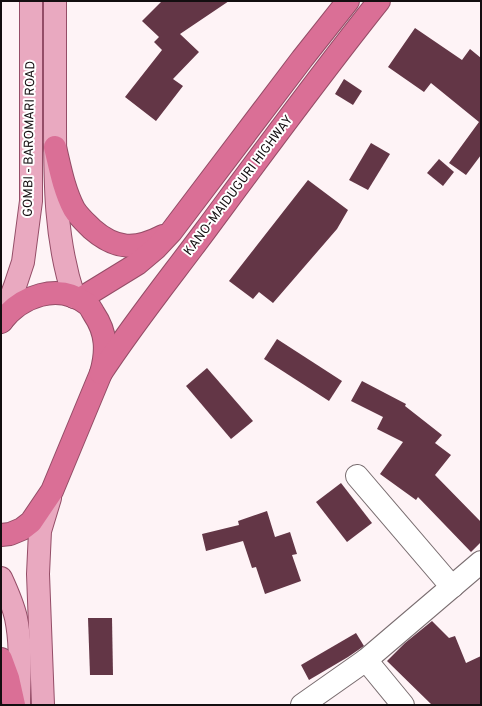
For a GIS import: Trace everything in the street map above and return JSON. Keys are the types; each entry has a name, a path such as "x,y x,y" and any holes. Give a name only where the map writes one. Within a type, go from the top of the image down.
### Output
{"highway":[{"name":"KANO-MAIDUGURI HIGHWAY","path":"77,298 137,264 156,248 171,232 302,59 348,1"},
{"name":"KANO-MAIDUGURI HIGHWAY","path":"101,373 126,334 184,259 326,68 379,1"},
{"path":"55,147 62,179 75,210 84,222 97,233 108,241 123,246 138,246 152,242 171,232"},
{"path":"1,322 21,302 36,295 50,293 67,295 77,298 89,305 103,330 105,345 101,373 52,491 31,522 22,529 10,534 1,535"},
{"path":"1,659 8,678 14,705"}],"main road":[{"name":"GOMBI - BAROMARI ROAD","path":"1,322 23,262 31,201 31,1"},
{"name":"GOMBI - BAROMARI ROAD","path":"55,1 56,205 59,232 67,275 77,298"},
{"path":"42,705 38,574 40,531 52,491"},
{"path":"1,578 16,617 20,646 19,705"}],"street":[{"path":"358,476 452,587"},
{"path":"302,705 366,660 481,562"},
{"path":"366,660 402,705"}],"building":[{"path":"162,1 229,1 180,34 199,52 173,79 183,86 156,121 125,97 162,50 154,42 159,37 142,21"},
{"path":"415,28 462,60 470,49 481,58 481,155 466,175 449,163 479,122 431,83 424,92 388,67"},
{"path":"344,79 362,91 353,105 335,94"},
{"path":"371,143 390,154 368,190 349,180"},
{"path":"439,159 454,172 443,186 427,173"},
{"path":"308,180 348,210 337,229 273,303 259,292 253,299 229,281"},
{"path":"277,339 342,381 329,401 264,359"},
{"path":"207,368 253,421 231,439 186,386"},
{"path":"362,381 406,404 405,406 442,435 435,443 451,455 435,475 481,522 481,542 471,552 418,497 416,500 380,474 403,442 377,429 383,417 351,401"},
{"path":"341,483 372,523 347,542 316,502"},
{"path":"267,511 275,537 290,532 297,554 292,555 301,581 265,594 256,567 252,568 243,541 206,551 202,534 239,525 238,521"},
{"path":"88,618 112,618 113,675 90,675"},
{"path":"432,621 449,638 455,636 466,663 481,656 481,705 432,705 387,661 405,643"},
{"path":"356,633 364,646 309,680 301,665"}]}
